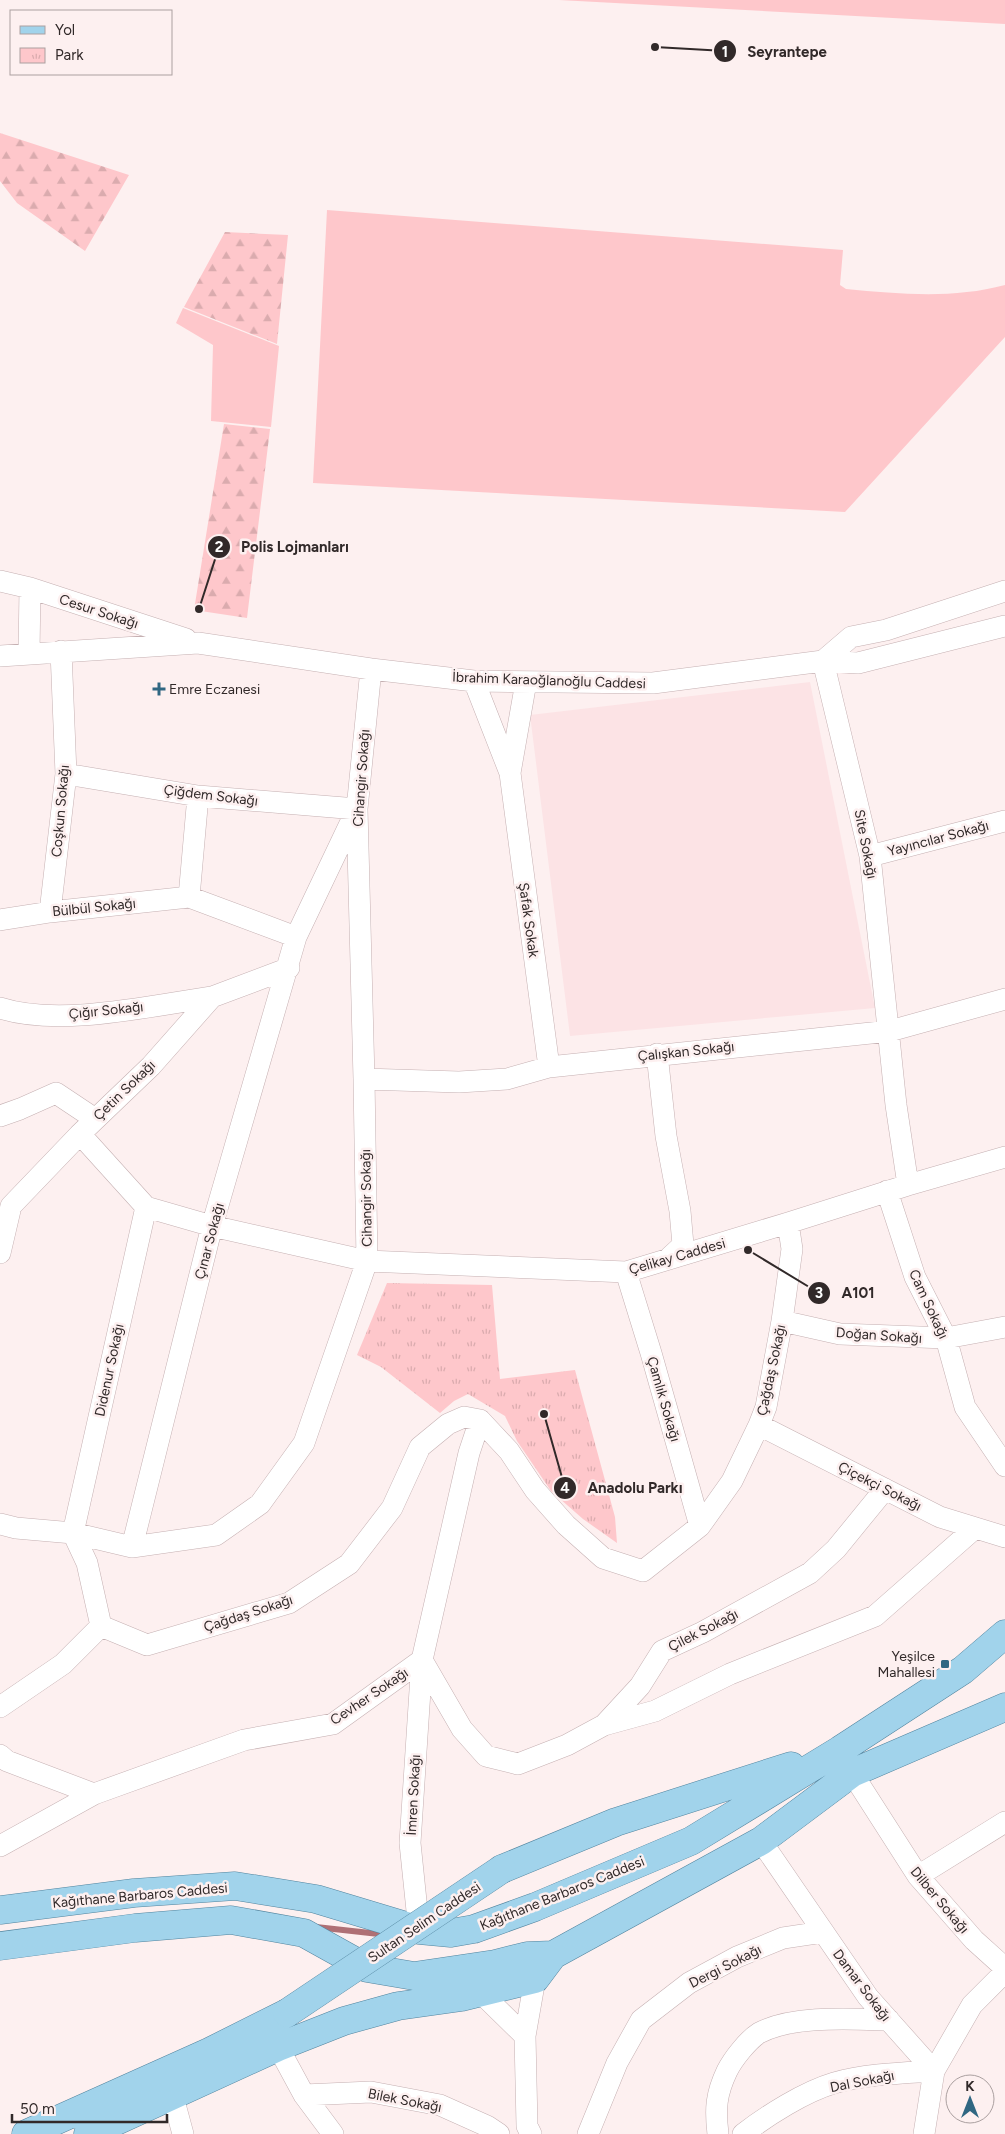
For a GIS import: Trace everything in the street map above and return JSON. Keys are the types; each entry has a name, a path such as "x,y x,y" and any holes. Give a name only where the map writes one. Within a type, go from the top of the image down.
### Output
{"main road":[{"name":"Kağıthane Barbaros Caddesi","path":"0,1910 134,1893 235,1886 316,1899 419,1930 451,1934 474,1929 535,1906 691,1841 840,1750 962,1670 1005,1634"},
{"path":"88,2134 173,2097 278,2047 344,2021 398,2006 481,1993 535,1979 553,1955 761,1841 852,1773 1005,1707"},
{"name":"Sultan Selim Caddesi","path":"26,2134 210,2052 287,2013 502,1869 616,1822 840,1750"},
{"path":"134,1893 135,1928"},
{"path":"0,1946 135,1928 231,1920 304,1933 367,1968 414,1976 495,1964 527,1956 553,1955"}],"street":[{"name":"Cesur Sokağı","path":"0,580 198,643"},
{"path":"29,653 30,588"},
{"path":"823,661 851,637 886,630 1005,591"},
{"name":"İbrahim Karaoğlanoğlu Caddesi","path":"0,656 198,643 371,669 474,681 653,683 823,661 858,663 1005,626"},
{"name":"Coşkun Sokağı","path":"50,912 66,774 61,651"},
{"name":"Site Sokağı","path":"823,661 870,856 890,1031"},
{"name":"Cihangir Sokağı","path":"0,1524 16,1528 73,1533 132,1548 216,1535 260,1504 304,1443 367,1261 357,809 371,669"},
{"path":"474,681 510,773"},
{"path":"510,773 526,682"},
{"name":"Şafak Sokak","path":"510,773 549,1067"},
{"name":"Çiğdem Sokağı","path":"66,774 198,796 357,809"},
{"path":"189,897 198,796"},
{"path":"296,937 357,809"},
{"name":"Yayıncılar Sokağı","path":"870,856 1005,821"},
{"name":"Bülbül Sokağı","path":"0,920 50,912 189,897 296,937"},
{"name":"Çınar Sokağı","path":"132,1548 212,1226 296,937"},
{"name":"Çetin Sokağı","path":"0,1253 5,1205 151,1066 212,997 288,968"},
{"name":"Çığır Sokağı","path":"0,1008 18,1014 79,1015 212,997"},
{"name":"Çalışkan Sokağı","path":"364,1079 459,1082 507,1079 549,1067 657,1054 890,1031 1005,999"},
{"path":"890,1031 896,1105 908,1185"},
{"path":"657,1054 666,1136 680,1211 683,1245 670,1257"},
{"path":"0,1116 56,1093 87,1127 146,1207"},
{"name":"Çelikay Caddesi","path":"146,1207 212,1226 367,1261 626,1272 670,1257 1005,1157"},
{"name":"Cam Sokağı","path":"887,1192 915,1277 946,1338 965,1407 1005,1466"},
{"name":"Didenur Sokağı","path":"73,1533 146,1207"},
{"name":"Çağdaş Sokağı","path":"101,1626 147,1645 289,1603 348,1564 392,1508 420,1448 448,1424 464,1417 480,1420 509,1450 535,1490 566,1525 603,1558 643,1571 700,1526 732,1480 759,1425 766,1407 782,1321 792,1250 788,1223"},
{"name":"Çamlık Sokağı","path":"626,1272 700,1526"},
{"name":"Doğan Sokağı","path":"782,1321 840,1334 946,1338 1005,1327"},
{"name":"Cevher Sokağı","path":"0,1846 94,1794 244,1740 333,1724 422,1660 469,1453 480,1420"},
{"name":"Çiçekçi Sokağı","path":"759,1425 940,1517 1005,1537"},
{"name":"Çilek Sokağı","path":"422,1660 462,1729 486,1756 518,1764 568,1745 604,1725 640,1686 662,1651 703,1632 810,1573 836,1549 885,1489"},
{"path":"604,1725 655,1711 730,1674 875,1616 975,1528"},
{"path":"0,1707 63,1664 101,1626 87,1563 73,1533"},
{"name":"İmren Sokağı","path":"419,1930 410,1843 422,1660"},
{"path":"0,1755 7,1761 94,1794"},
{"name":"Dilber Sokağı","path":"852,1773 918,1876 974,1940 1005,1970"},
{"path":"918,1876 1003,1827"},
{"name":"Damar Sokağı","path":"761,1841 868,1997 934,2071"},
{"name":"Dergi Sokağı","path":"588,2134 616,2064 641,2020 689,1983 736,1956 783,1938 823,1932"},
{"path":"924,2134 934,2071 972,2005 1005,1970"},
{"path":"530,2134 527,2126 525,2036 535,1979"},
{"path":"481,1993 525,2036"},
{"path":"718,2134 716,2121 718,2089 733,2059 759,2034 794,2022 844,2019 889,2020"},
{"path":"278,2047 304,2095 332,2134"},
{"name":"Dal Sokağı","path":"743,2134 783,2107 833,2084 876,2075 934,2071"},
{"name":"Bilek Sokağı","path":"304,2095 371,2092 440,2104 500,2134"},
{"path":"173,2097 183,2134"}],"shaded area":[{"path":"810,682 875,1008 570,1036 530,715"}],"green space":[{"path":"559,0 1005,0 1005,24"},
{"path":"0,133 129,175 85,251 17,203 0,181"},
{"path":"327,210 843,250 840,285 846,289 906,294 946,294 1005,285 1005,337 845,512 313,483"},
{"path":"225,232 288,235 277,344 184,307"},
{"path":"183,308 279,346 271,427 211,421 213,345 176,323"},
{"path":"224,424 270,429 247,618 194,610"},
{"path":"387,1283 492,1285 500,1379 575,1370 615,1517 617,1543 583,1519 551,1491 517,1441 505,1416 468,1394 454,1401 440,1413 381,1367 357,1355"}],"waterway":[{"path":"316,1927 388,1935"}],"place":[{"name":"Seyrantepe","path":"655,47"},
{"name":"Polis Lojmanları","path":"199,609"},
{"name":"Emre Eczanesi","path":"159,689"},
{"name":"A101","path":"748,1250"},
{"name":"Anadolu Parkı","path":"544,1414"},
{"name":"Yeşilce Mahallesi","path":"945,1664"}]}
